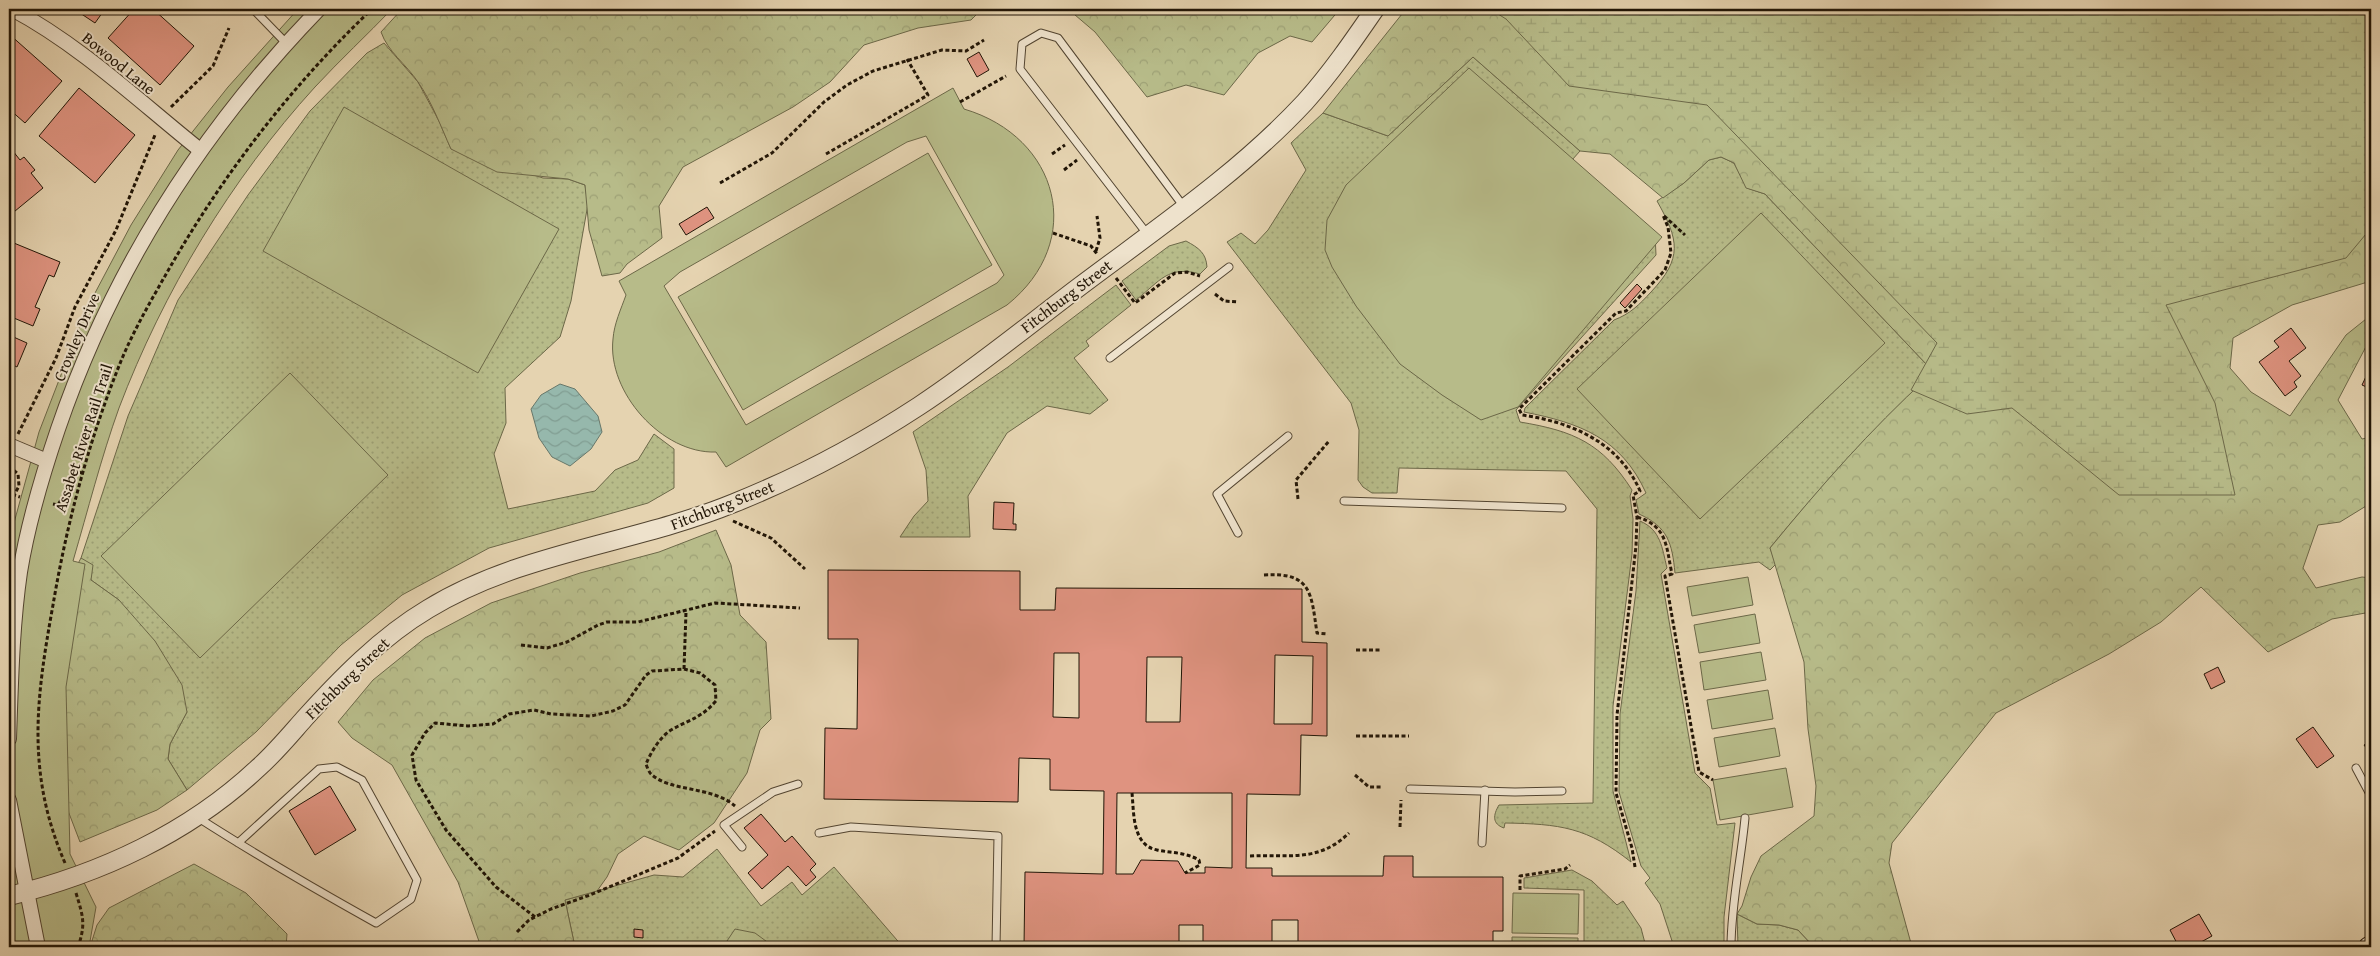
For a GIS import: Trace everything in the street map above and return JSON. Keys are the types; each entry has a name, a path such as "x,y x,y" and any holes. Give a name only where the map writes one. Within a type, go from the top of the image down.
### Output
{"street":[{"name":"Bowood Lane","path":"12,9 70,45 200,150"},
{"name":"Crowley Drive","path":"9,739 13,646 20,570 47,461 71,392 106,307 151,225 200,150 247,88 319,9"},
{"name":"Fitchburg Street","path":"9,896 72,878 123,857 197,817 234,790 260,767 338,684 382,643 426,610 472,585 556,556 652,532 705,514 769,488 829,459 896,420 948,386 1184,208 1261,145 1306,101 1346,51 1375,9"},
{"path":"13,441 47,461"},
{"path":"9,800 38,947"}],"lane":[{"path":"253,9 286,43"},
{"path":"1148,235 1020,69 1022,44 1041,33 1058,38 1184,208"},
{"path":"1110,358 1229,267"},
{"path":"1238,532 1217,494 1288,436"},
{"path":"1344,500 1562,508"},
{"path":"197,817 274,866 376,923 411,899 417,880 362,780 337,767 319,769 238,843"},
{"path":"2356,768 2371,796"},
{"path":"742,847 724,825 740,812 773,792 798,784"},
{"path":"1410,789 1516,792 1562,791"},
{"path":"1482,843 1485,790"},
{"path":"1730,947 1731,916 1741,862 1745,818"},
{"path":"819,832 851,828 998,836 996,947"}],"path":[{"name":"Assabet River Rail Trail","path":"78,947 83,932 84,916 72,878 48,818 38,767 38,721 44,655 55,589 83,474 122,359 149,305 199,216 258,134 287,98 372,9"},
{"path":"166,113 180,95 214,66 229,28"},
{"path":"720,183 772,153 824,102 847,85 873,71 907,59 942,50 966,51 984,40"},
{"path":"826,154 928,95 907,59"},
{"path":"960,102 1006,76"},
{"path":"13,441 28,418 56,358 75,307 116,230 155,135"},
{"path":"1635,867 1632,848 1616,793 1616,774 1617,715 1636,546 1637,516 1633,495 1640,491 1629,469 1611,450 1586,434 1553,421 1522,415 1519,409 1616,313 1626,311 1665,270 1671,253 1668,227 1663,215 1685,235"},
{"path":"1052,233 1091,246 1097,253 1100,238 1097,216"},
{"path":"1116,278 1136,303 1175,272 1187,272 1200,276"},
{"path":"1215,294 1224,301 1238,302"},
{"path":"1298,499 1296,480 1329,441"},
{"path":"9,466 18,474 19,486 14,495 20,497"},
{"path":"53,504 58,506 77,472 83,474"},
{"path":"1637,516 1653,523 1667,545 1672,574 1665,576 1698,772 1713,780"},
{"path":"728,518 747,529 771,538 806,569"},
{"path":"1264,575 1279,574 1299,579 1306,586 1310,595 1317,633 1328,634"},
{"path":"521,645 547,648 567,642 607,622 638,622 686,612 716,603 800,608"},
{"path":"684,669 686,612"},
{"path":"1356,650 1381,650"},
{"path":"535,917 496,887 446,830 416,780 412,755 425,733 435,723 468,726 493,724 509,714 534,710 551,714 590,716 613,711 625,705 646,675 652,671 684,669 700,674 715,685 716,701 706,713 670,730 653,750 646,764 651,774 669,784 704,790 734,804 740,812"},
{"path":"1356,736 1409,736"},
{"path":"1355,775 1369,787 1381,787"},
{"path":"1132,793 1137,833 1144,844 1155,850 1183,854 1199,860 1200,865 1185,873"},
{"path":"1400,827 1401,800"},
{"path":"517,932 535,917 551,908 590,896 678,858 724,825"},
{"path":"1250,856 1298,857 1315,854 1332,847 1349,833"},
{"path":"1520,890 1520,876 1565,869 1570,865"}],"green space":[{"path":"298,9 392,9 334,67 284,122 228,198 202,238 156,322 119,408 100,465 73,561 85,564 66,687 70,854 96,907 89,947 9,947 9,541 39,432 86,310 131,225 178,150 228,87"},
{"path":"402,9 982,9 971,20 918,28 864,45 830,82 793,107 683,167 659,206 662,238 627,264 620,273 602,276 589,230 585,185 568,179 497,172 451,149 428,98 413,76 388,46 381,32"},
{"path":"1068,9 1340,9 1312,42 1290,36 1258,53 1224,95 1186,85 1147,97 1095,32"},
{"path":"1406,9 2371,9 2371,281 2292,305 2233,338 2230,368 2251,392 2290,416 2346,335 2371,315 2371,337 2338,400 2362,439 2371,437 2371,503 2340,522 2318,525 2303,568 2316,588 2362,577 2371,578 2371,612 2332,619 2268,652 2201,587 2161,622 2109,654 1996,713 1892,843 1889,863 1912,947 1814,947 1798,930 1779,925 1757,924 1737,914 1742,906 1751,877 1761,856 1814,816 1816,786 1808,729 1804,662 1770,548 1846,460 1928,377 1928,366 1765,194 1746,188 1734,163 1721,157 1709,160 1684,183 1663,198 1610,154 1580,151 1473,57 1388,136 1323,113"},
{"path":"1490,9 1581,9 1592,14 1629,12 1632,9 2371,9 2371,228 2346,258 2166,305 2215,403 2235,495 2119,495 2012,408 1967,414 1911,390 1937,343 1707,105 1569,86 1506,19"},
{"path":"384,43 418,82 439,121 451,149 543,178 568,179 585,185 588,204 571,301 560,337 505,388 506,423 494,454 508,509 595,491 615,470 638,460 654,434 674,449 674,488 648,503 489,548 402,595 341,645 256,732 187,790 168,759 170,744 187,712 119,600 91,580 81,558 128,416 178,300 248,195 310,111 367,53"},
{"path":"1473,57 1580,151 1572,160 1655,234 1656,255 1516,410 1520,422 1571,435 1598,450 1621,474 1632,490 1630,496 1633,519 1632,554 1613,706 1613,791 1631,862 1600,841 1572,830 1542,825 1505,823 1504,828 1497,824 1495,819 1499,805 1593,803 1597,509 1566,471 1399,468 1397,493 1372,493 1363,487 1358,480 1359,430 1351,403 1227,242 1241,233 1255,244 1268,230 1306,170 1291,143 1323,113 1388,136"},
{"path":"1469,68 1662,237 1518,407 1481,420 1442,395 1400,364 1356,306 1332,267 1325,250 1327,220 1346,185"},
{"path":"953,88 964,109 996,123 1022,142 1040,166 1051,194 1054,222 1047,251 1032,279 1007,305 726,467 716,452 696,450 676,443 658,431 642,416 629,399 619,379 613,359 614,333 626,295 619,281","holes":["926,136 1004,275 997,283 746,425 664,286 680,272 907,142"]},
{"path":"344,107 559,229 478,373 263,251"},
{"path":"928,153 992,265 743,410 678,297"},
{"path":"1721,157 1734,163 1747,188 1765,194 1928,366 1928,377 1846,460 1770,548 1776,564 1770,570 1759,562 1675,573 1667,537 1656,524 1639,514 1636,500 1646,493 1636,474 1624,459 1611,446 1581,428 1544,416 1524,412 1525,408 1614,320 1634,309 1661,280 1669,269 1673,259 1674,248 1670,227 1657,201 1684,183 1709,160"},
{"path":"1761,213 1885,343 1700,519 1577,389"},
{"path":"1186,241 1201,251 1207,267 1200,274 1180,272 1165,276 1136,300 1122,281 1169,246"},
{"path":"1116,285 1131,305 1086,341 1089,346 1074,358 1108,400 1090,414 1047,406 1007,433 968,496 970,537 900,537 914,516 928,501 926,470 913,432 1008,367"},
{"path":"290,373 388,475 200,658 101,556"},
{"path":"1640,521 1652,529 1660,540 1667,568 1661,574 1695,773 1710,788 1717,825 1735,823 1724,917 1724,947 1674,947 1660,904 1645,883 1650,878 1641,866 1619,792 1620,714 1636,591"},
{"path":"716,530 731,565 740,615 766,642 771,719 760,730 747,773 714,823 679,850 644,836 618,854 607,877 597,891 565,900 575,947 481,947 458,882 392,765 352,738 338,722 373,680 425,638 491,603 580,573 659,552"},
{"path":"81,558 93,565 91,580 119,600 155,641 182,685 187,712 170,744 168,759 187,790 157,810 80,842 62,795 56,704 74,571"},
{"path":"1748,577 1753,605 1692,616 1687,587"},
{"path":"1755,614 1760,643 1699,653 1694,625"},
{"path":"1761,652 1766,680 1704,690 1700,662"},
{"path":"1768,690 1773,719 1712,729 1707,700"},
{"path":"1775,728 1780,756 1719,767 1714,738"},
{"path":"1786,768 1793,807 1720,820 1713,780"},
{"path":"717,849 761,906 792,882 802,895 834,867 903,947 575,947 565,900 654,875 683,877"},
{"path":"194,864 246,893 287,934 286,947 90,947 97,925 109,908"},
{"path":"1572,870 1592,881 1617,905 1623,901 1641,928 1646,947 1584,947 1584,890 1524,888 1524,878"},
{"path":"1513,893 1579,894 1578,934 1512,933"},
{"path":"1737,914 1757,924 1779,925 1798,930 1814,947 1738,947"},
{"path":"735,929 755,933 774,947 723,947"},
{"path":"1512,937 1578,938 1578,947 1512,947"}],"water":[{"path":"560,384 575,389 598,416 602,432 591,449 570,466 552,457 539,438 531,409 541,395"}],"building":[{"path":"74,9 105,9 95,23"},
{"path":"134,9 153,9 194,46 160,85 108,38"},
{"path":"9,34 62,81 25,123 9,109"},
{"path":"979,52 989,70 977,77 967,59"},
{"path":"79,88 135,135 95,183 39,136"},
{"path":"9,146 20,160 24,157 35,170 31,173 43,188 9,216"},
{"path":"707,207 714,218 686,235 679,224"},
{"path":"9,241 60,262 54,277 49,275 35,307 40,309 33,326 9,316"},
{"path":"1637,284 1642,289 1625,308 1620,303"},
{"path":"2291,328 2306,348 2289,361 2301,376 2294,382 2297,387 2285,396 2259,362 2279,347 2274,341"},
{"path":"9,335 27,343 17,367 9,363"},
{"path":"2371,366 2371,389 2362,385"},
{"path":"994,502 1014,503 1013,524 1016,524 1016,530 993,529"},
{"path":"828,570 1020,571 1020,610 1055,610 1056,588 1302,589 1302,642 1327,643 1327,736 1301,735 1300,795 1247,794 1246,868 1272,868 1272,876 1383,876 1384,856 1413,856 1413,877 1503,877 1503,931 1493,931 1493,947 1298,947 1298,920 1272,920 1272,947 1203,947 1203,925 1179,925 1179,947 1024,947 1025,872 1103,874 1104,791 1050,790 1050,759 1019,758 1018,802 824,799 825,728 857,729 858,639 828,639","holes":["1054,653 1079,653 1079,718 1053,717","1275,655 1313,656 1312,724 1274,724","1147,657 1182,657 1180,722 1146,722","1117,793 1232,793 1232,868 1205,867 1205,873 1185,873 1178,861 1141,860 1133,874 1116,874"]},
{"path":"2218,667 2225,682 2211,689 2204,674"},
{"path":"2313,727 2334,756 2317,768 2296,739"},
{"path":"2371,741 2371,753 2370,753 2364,745"},
{"path":"330,786 356,830 315,855 289,811"},
{"path":"761,814 785,842 792,836 816,864 810,870 816,877 806,886 788,866 762,889 748,873 768,855 744,828"},
{"path":"2199,914 2212,936 2192,947 2179,947 2170,930"},
{"path":"634,929 643,930 643,938 634,937"}]}
